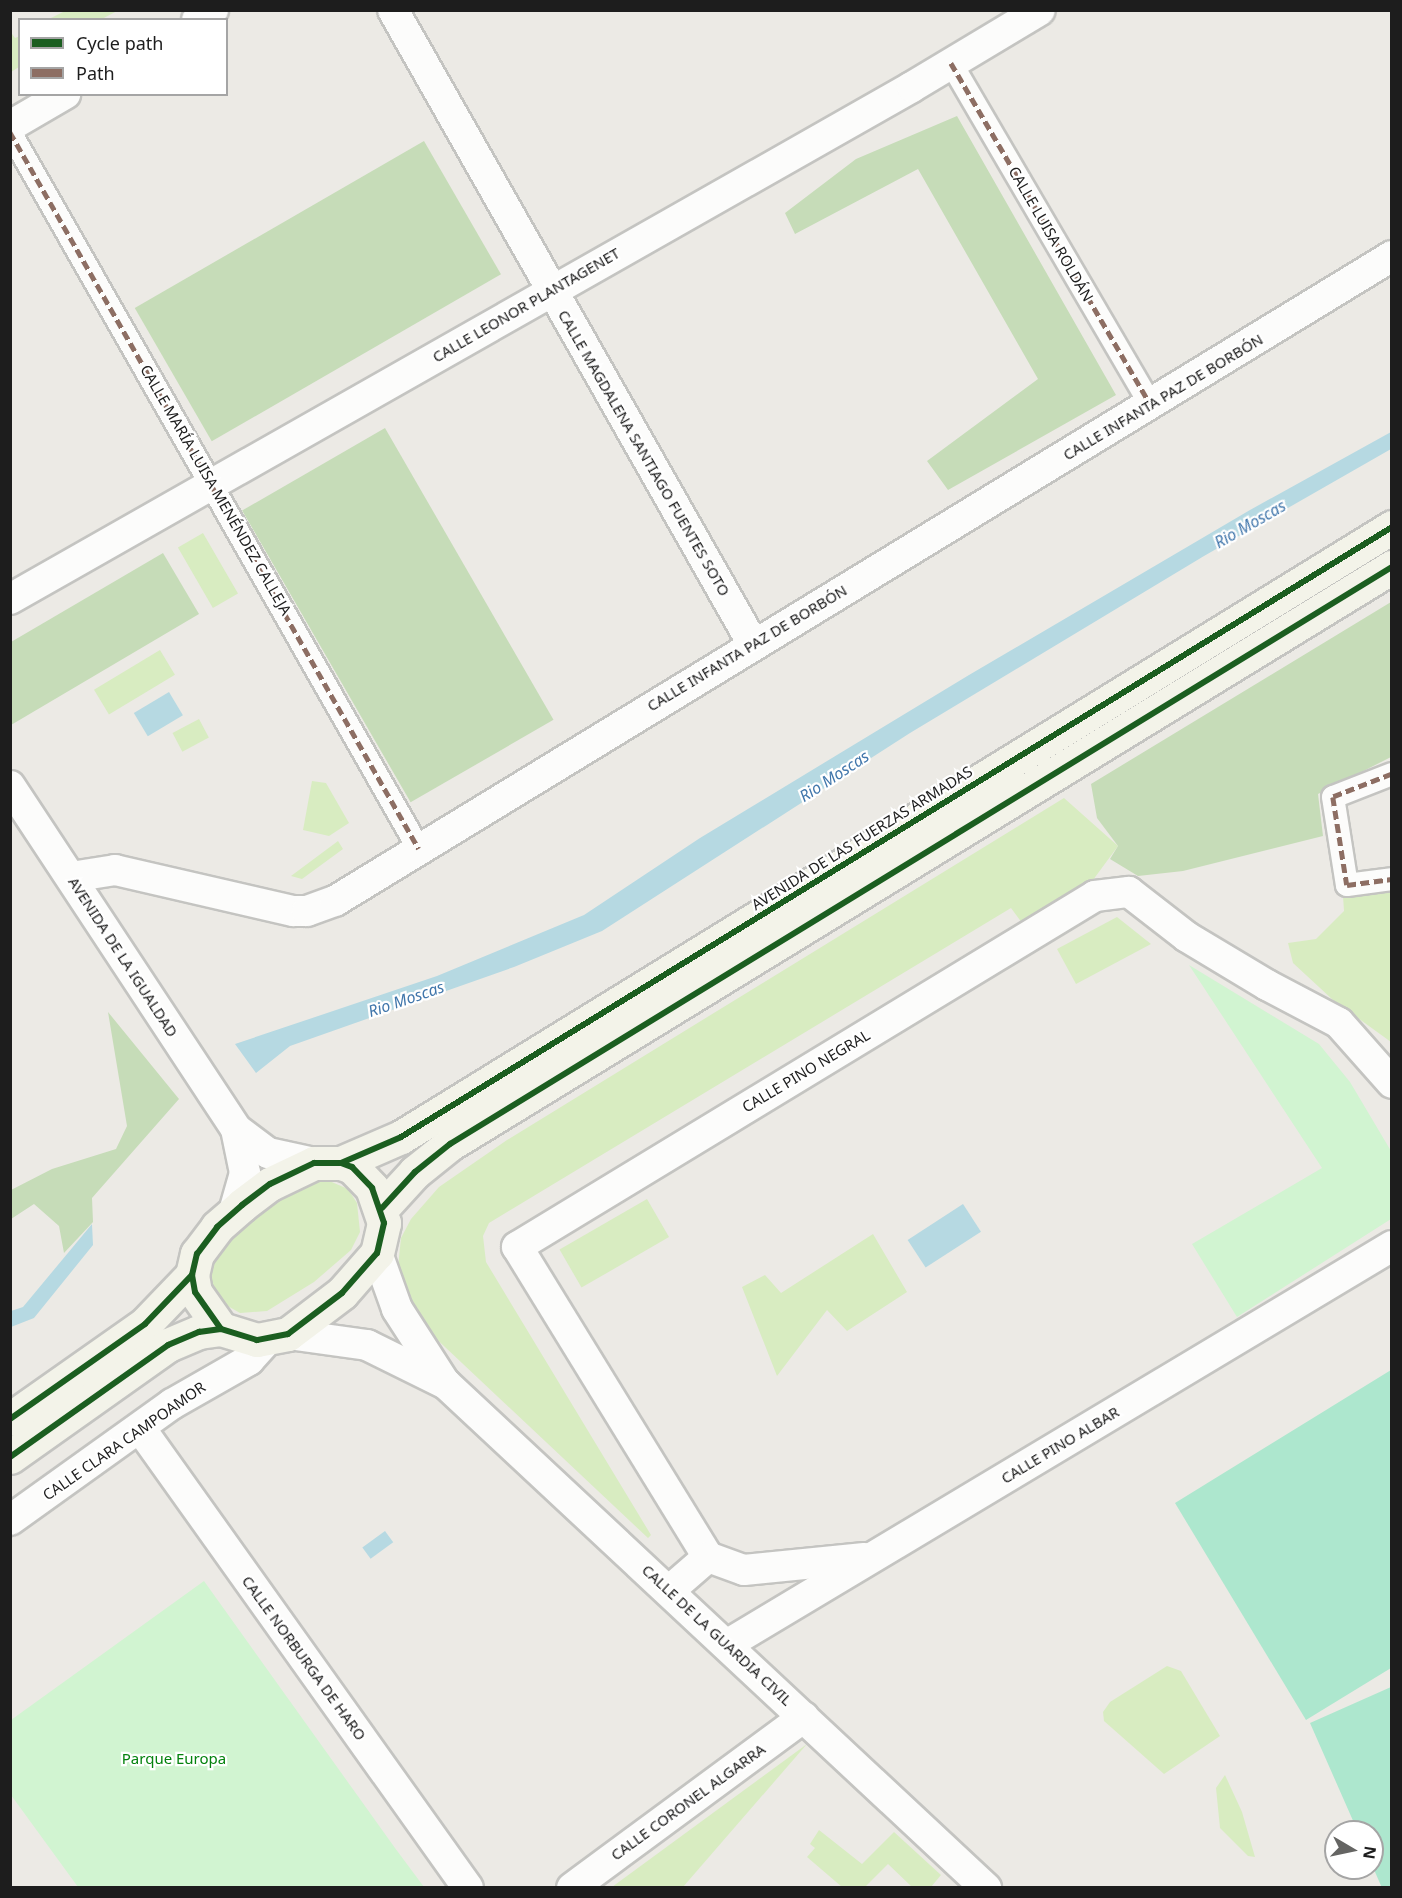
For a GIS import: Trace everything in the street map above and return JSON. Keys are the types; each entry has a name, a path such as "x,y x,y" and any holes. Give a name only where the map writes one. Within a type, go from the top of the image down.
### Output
{"main road":[{"name":"AVENIDA DE LAS FUERZAS ARMADAS","path":"327,1163 401,1137 1392,527"},
{"path":"382,1208 415,1172 450,1144 1392,567"},
{"path":"10,1456 168,1345 199,1332 221,1329 277,1337 342,1293 377,1253 384,1236 382,1208 362,1176 327,1163 270,1184 234,1212 206,1240 197,1254 192,1275 195,1292 221,1329"},
{"path":"10,1419 145,1324 192,1275"}],"street":[{"path":"200,18 213,10"},
{"name":"CALLE MAGDALENA SANTIAGO FUENTES SOTO","path":"393,10 753,644"},
{"name":"CALLE LEONOR PLANTAGENET","path":"10,599 951,63 1040,10"},
{"name":"CALLE LUISA ROLDÁN","path":"951,63 1151,405"},
{"path":"10,126 62,96"},
{"name":"CALLE MARÍA LUISA MENÉNDEZ CALLEJA","path":"10,132 419,849"},
{"name":"CALLE INFANTA PAZ DE BORBÓN","path":"71,878 115,870 275,908 307,911 335,901 1392,256"},
{"path":"1392,774 1333,797 1347,885 1392,879"},
{"name":"AVENIDA DE LA IGUALDAD","path":"10,786 236,1129 268,1154 327,1163"},
{"name":"CALLE PINO NEGRAL","path":"708,1557 516,1246 1095,896 1129,891 1187,937 1339,1023 1392,1083"},
{"name":"AVENIDA DE LA IGUALDAD","path":"234,1212 244,1173 236,1129"},
{"name":"CALLE PINO ALBAR","path":"728,1644 1392,1246"},
{"name":"CALLE DE LA GUARDIA CIVIL","path":"377,1253 397,1309 446,1384 728,1644 986,1887"},
{"name":"CALLE DE LA GUARDIA CIVIL","path":"277,1337 367,1345 446,1384"},
{"name":"CALLE CLARA CAMPOAMOR","path":"10,1520 172,1404 249,1360 277,1337"},
{"name":"CALLE NORBURGA DE HARO","path":"140,1428 468,1887"},
{"path":"670,1590 708,1557 744,1570 872,1557"},
{"name":"CALLE CORONEL ALGARRA","path":"572,1887 804,1717"}],"green space":[{"path":"65,10 117,11 104,18 51,18"},
{"path":"10,31 15,38 18,37 18,68 11,72"},
{"path":"957,116 1116,395 948,490 927,461 1038,379 918,169 795,234 785,213 856,159"},
{"path":"424,141 501,274 212,441 135,308"},
{"path":"385,428 554,720 411,802 242,511"},
{"path":"203,533 238,594 213,608 178,548"},
{"path":"163,553 199,614 11,725 11,642"},
{"path":"1391,602 1391,757 1318,794 1323,836 1183,871 1138,876 1110,859 1118,846 1097,818 1091,784"},
{"path":"160,650 175,675 109,715 94,690"},
{"path":"199,719 209,738 182,752 173,733"},
{"path":"312,781 326,783 349,823 329,836 303,830"},
{"path":"1064,798 1118,846 1093,880 1022,923 1011,908 489,1223 483,1236 486,1262 651,1535 648,1538 428,1331 397,1277 401,1238 411,1219 439,1187 507,1140"},
{"path":"338,841 343,849 302,879 291,876"},
{"path":"1391,887 1391,1042 1333,1000 1293,963 1288,943 1316,939 1344,911 1343,896"},
{"path":"1117,917 1151,944 1076,984 1057,949"},
{"path":"1189,965 1319,1044 1350,1082 1391,1151 1391,1219 1237,1317 1192,1244 1322,1168"},
{"path":"108,1012 179,1099 92,1198 93,1222 64,1253 59,1226 34,1204 11,1219 11,1190 52,1169 116,1149 127,1126"},
{"path":"320,1177 348,1189 357,1203 360,1232 351,1250 314,1282 267,1311 240,1313 226,1305 209,1283 210,1255 261,1204"},
{"path":"647,1199 669,1237 582,1288 560,1250"},
{"path":"873,1234 907,1292 847,1331 827,1310 777,1376 742,1287 765,1275 781,1293"},
{"path":"1391,1370 1391,1668 1306,1720 1175,1503"},
{"name":"Parque Europa","path":"204,1581 424,1887 78,1887 11,1795 11,1720"},
{"path":"1167,1666 1181,1671 1220,1736 1164,1774 1104,1721 1103,1712 1110,1702"},
{"path":"1391,1687 1392,1887 1382,1888 1379,1880 1384,1880 1384,1820 1353,1820 1310,1723"},
{"path":"807,1744 683,1887 612,1887"},
{"path":"1225,1775 1242,1812 1255,1857 1248,1856 1220,1828 1216,1788"},
{"path":"819,1830 862,1864 894,1832 941,1875 931,1887 912,1887 888,1864 865,1887 842,1887 807,1857 815,1848 810,1844"}],"water":[{"name":"Rio Moscas","path":"1391,432 1391,449 1204,556 910,733 602,931 514,967 290,1046 256,1073 235,1044 437,976 584,915 700,838 969,675 1250,510"},
{"path":"169,692 183,715 148,736 134,713"},
{"path":"963,1204 981,1232 926,1268 908,1240"},
{"path":"92,1224 93,1245 34,1318 11,1327 11,1311 23,1307"},
{"path":"385,1531 393,1542 371,1559 362,1547"}],"marked path":[{"path":"951,63 1151,405"},
{"path":"10,132 419,849"},
{"path":"1392,774 1333,797 1347,885 1392,879"}],"cycle path":[{"path":"341,1163 401,1137 1392,527"},
{"path":"382,1208 415,1172 450,1144 1392,567"},
{"path":"314,1163 341,1163 352,1167 372,1188 384,1223 377,1253 342,1293 288,1334 257,1340 221,1329 195,1292 192,1275 197,1254 217,1227 242,1205 270,1184 314,1163"},
{"path":"10,1419 145,1324 192,1275"},
{"path":"10,1457 168,1345 199,1332 221,1329"}]}
